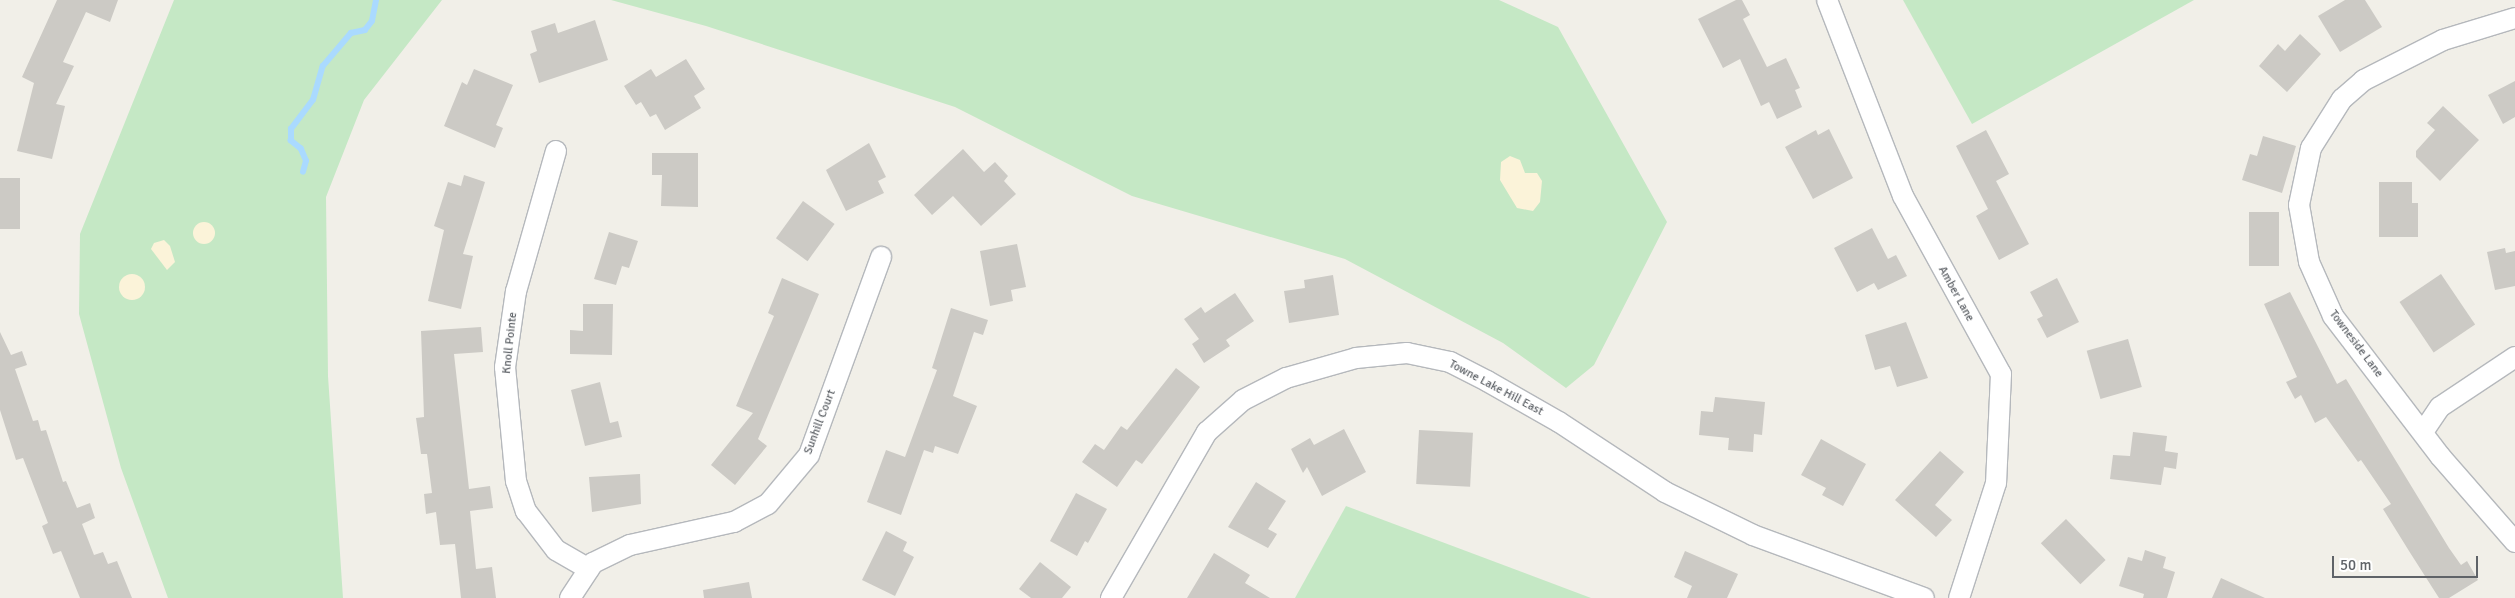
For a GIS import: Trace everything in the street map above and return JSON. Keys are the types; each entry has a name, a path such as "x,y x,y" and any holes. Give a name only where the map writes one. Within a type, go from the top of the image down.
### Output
{"street":[{"name":"Amber Lane","path":"1828,0 1903,196 2001,374 1996,483 1959,598"},
{"name":"Towneside Lane","path":"2515,18 2443,40 2364,80 2324,122 2302,176 2301,234 2319,290 2350,340 2423,432 2515,542"},
{"name":"Knoll Pointe","path":"556,151 516,291 505,367 516,481 526,511 556,550 589,569"},
{"name":"Sunhill Court","path":"570,598 593,563 630,545 734,522 768,504 809,455 881,257"},
{"name":"Towne Lake Hill East","path":"1111,598 1207,432 1243,400 1286,378 1312,370 1356,358 1407,353 1450,362 1487,381 1559,422 1665,492 1753,535 1924,598"},
{"path":"2423,432 2440,406 2515,357"}],"green space":[{"path":"174,0 442,0 364,100 326,197 328,376 343,598 168,598 121,468 79,314 80,234"},
{"path":"611,0 1499,0 1558,27 1667,222 1594,365 1566,388 1503,343 1345,259 1132,196 955,107 706,26"},
{"path":"1903,0 2194,0 1972,124"},
{"path":"1346,506 1591,598 1295,598"}],"sand":[{"path":"1510,156 1520,160 1525,173 1537,173 1542,181 1540,202 1533,211 1517,208 1500,180 1501,162"},
{"path":"204,222 212,225 215,233 212,241 204,244 196,241 193,233 196,225"},
{"path":"164,240 170,246 175,262 167,270 151,249 154,243"},
{"path":"132,274 141,278 145,287 141,296 132,300 123,296 119,287 123,278"}],"building":[{"path":"57,0 118,0 110,22 86,12 63,62 74,66 56,104 65,106 52,159 17,151 34,83 22,77"},
{"path":"1736,0 1742,0 1750,15 1743,19 1767,67 1786,58 1800,88 1795,90 1802,107 1777,119 1769,102 1761,106 1740,59 1723,68 1698,19"},
{"path":"2345,0 2365,0 2382,27 2340,52 2318,16"},
{"path":"595,20 608,60 539,83 530,54 537,51 531,31 555,23 558,33"},
{"path":"2300,34 2321,54 2287,92 2259,66 2278,44 2285,51"},
{"path":"686,59 705,89 694,96 701,108 665,130 656,114 650,117 641,102 636,105 624,86 651,69 656,77"},
{"path":"474,69 513,85 496,125 503,128 495,148 444,126 462,82 467,85"},
{"path":"2515,81 2515,117 2503,124 2488,95"},
{"path":"2443,106 2479,140 2440,181 2416,157 2416,151 2435,130 2427,123"},
{"path":"1829,129 1853,178 1813,199 1785,147 1816,130 1818,135"},
{"path":"1986,130 2009,174 1996,181 2029,244 1999,260 1976,216 1988,209 1956,146"},
{"path":"2263,136 2296,146 2282,193 2242,180 2250,154 2257,156"},
{"path":"869,143 886,177 878,181 884,193 846,211 826,170"},
{"path":"963,149 984,172 995,162 1008,176 1004,181 1016,194 981,226 953,196 932,215 914,195"},
{"path":"652,153 698,153 698,207 661,206 662,175 652,175"},
{"path":"464,175 485,182 463,254 473,256 461,309 428,301 444,230 434,226 448,182 461,186"},
{"path":"0,178 20,178 20,229 0,229"},
{"path":"2379,182 2412,182 2412,203 2418,203 2418,237 2379,237"},
{"path":"803,201 835,224 808,261 776,238"},
{"path":"2249,212 2279,212 2279,266 2249,266"},
{"path":"1872,228 1888,259 1896,255 1907,276 1878,290 1874,283 1857,292 1834,248"},
{"path":"609,232 638,241 629,268 622,266 616,285 594,279"},
{"path":"1017,244 1026,287 1011,290 1013,301 990,306 980,251"},
{"path":"2505,248 2506,253 2515,251 2515,286 2495,290 2487,252"},
{"path":"2441,274 2475,325 2434,353 2400,302"},
{"path":"1333,275 1339,315 1289,323 1284,291 1305,288 1304,280"},
{"path":"782,278 819,294 758,439 767,446 735,485 711,465 753,413 736,406 774,316 768,313"},
{"path":"2057,278 2079,322 2047,338 2037,319 2043,316 2030,292"},
{"path":"2290,292 2337,384 2346,379 2449,548 2461,565 2467,561 2478,580 2449,598 2439,598 2409,551 2383,509 2391,504 2361,460 2358,462 2326,417 2315,423 2301,395 2295,399 2286,382 2297,377 2264,304"},
{"path":"1235,293 1254,321 1226,340 1230,346 1204,363 1192,344 1199,339 1184,319 1201,307 1205,313"},
{"path":"583,304 613,304 612,355 570,354 570,330 583,331"},
{"path":"951,308 988,320 983,335 974,332 953,396 977,406 958,454 935,446 933,453 924,450 901,515 867,502 886,450 905,457 937,370 932,368"},
{"path":"1906,322 1928,378 1897,387 1890,366 1875,370 1865,335"},
{"path":"481,327 483,352 454,354 469,489 490,486 493,508 470,511 476,569 492,567 496,598 461,598 455,544 440,545 436,512 426,514 424,494 432,493 427,454 421,454 416,418 424,417 421,331"},
{"path":"0,332 11,355 22,351 27,365 15,369 33,421 38,420 41,431 46,430 63,482 66,481 77,508 90,503 95,518 82,524 94,555 103,552 108,564 117,561 132,598 80,598 61,551 53,554 42,526 48,523 23,458 16,460 0,410"},
{"path":"2128,339 2142,387 2100,399 2087,351"},
{"path":"1176,368 1200,387 1142,464 1136,460 1117,487 1082,462 1095,444 1104,450 1121,426 1127,430"},
{"path":"600,382 610,423 618,421 622,437 585,446 571,390"},
{"path":"1715,397 1765,402 1762,435 1754,434 1753,452 1728,450 1729,438 1699,435 1701,411 1713,412"},
{"path":"1344,429 1366,472 1322,496 1307,467 1303,473 1291,449 1310,438 1314,445"},
{"path":"1419,430 1473,433 1470,487 1416,484"},
{"path":"2133,432 2167,436 2165,451 2178,453 2176,469 2164,467 2161,485 2110,479 2113,455 2130,456"},
{"path":"1821,439 1866,464 1843,506 1822,495 1826,488 1801,475"},
{"path":"1940,451 1964,472 1935,505 1952,520 1936,537 1895,500"},
{"path":"640,474 641,504 592,512 589,477"},
{"path":"1256,482 1286,501 1268,529 1277,534 1268,548 1228,527"},
{"path":"1076,493 1107,509 1088,543 1085,541 1077,556 1050,541"},
{"path":"2066,519 2106,560 2080,584 2041,543"},
{"path":"886,531 907,542 903,551 914,557 895,596 862,580"},
{"path":"2145,550 2166,557 2163,568 2175,572 2167,598 2143,598 2144,594 2119,586 2128,557 2142,561"},
{"path":"1685,551 1738,574 1727,598 1687,598 1692,586 1674,577"},
{"path":"1214,553 1250,575 1245,583 1270,598 1187,598"},
{"path":"1040,562 1071,587 1062,598 1031,598 1019,589"},
{"path":"2221,578 2265,598 2212,598"},
{"path":"749,582 752,598 704,598 703,590"}],"waterway":[{"path":"303,172 306,161 301,149 291,141 291,129 313,100 323,66 351,33 365,30 372,21 376,0"}]}
